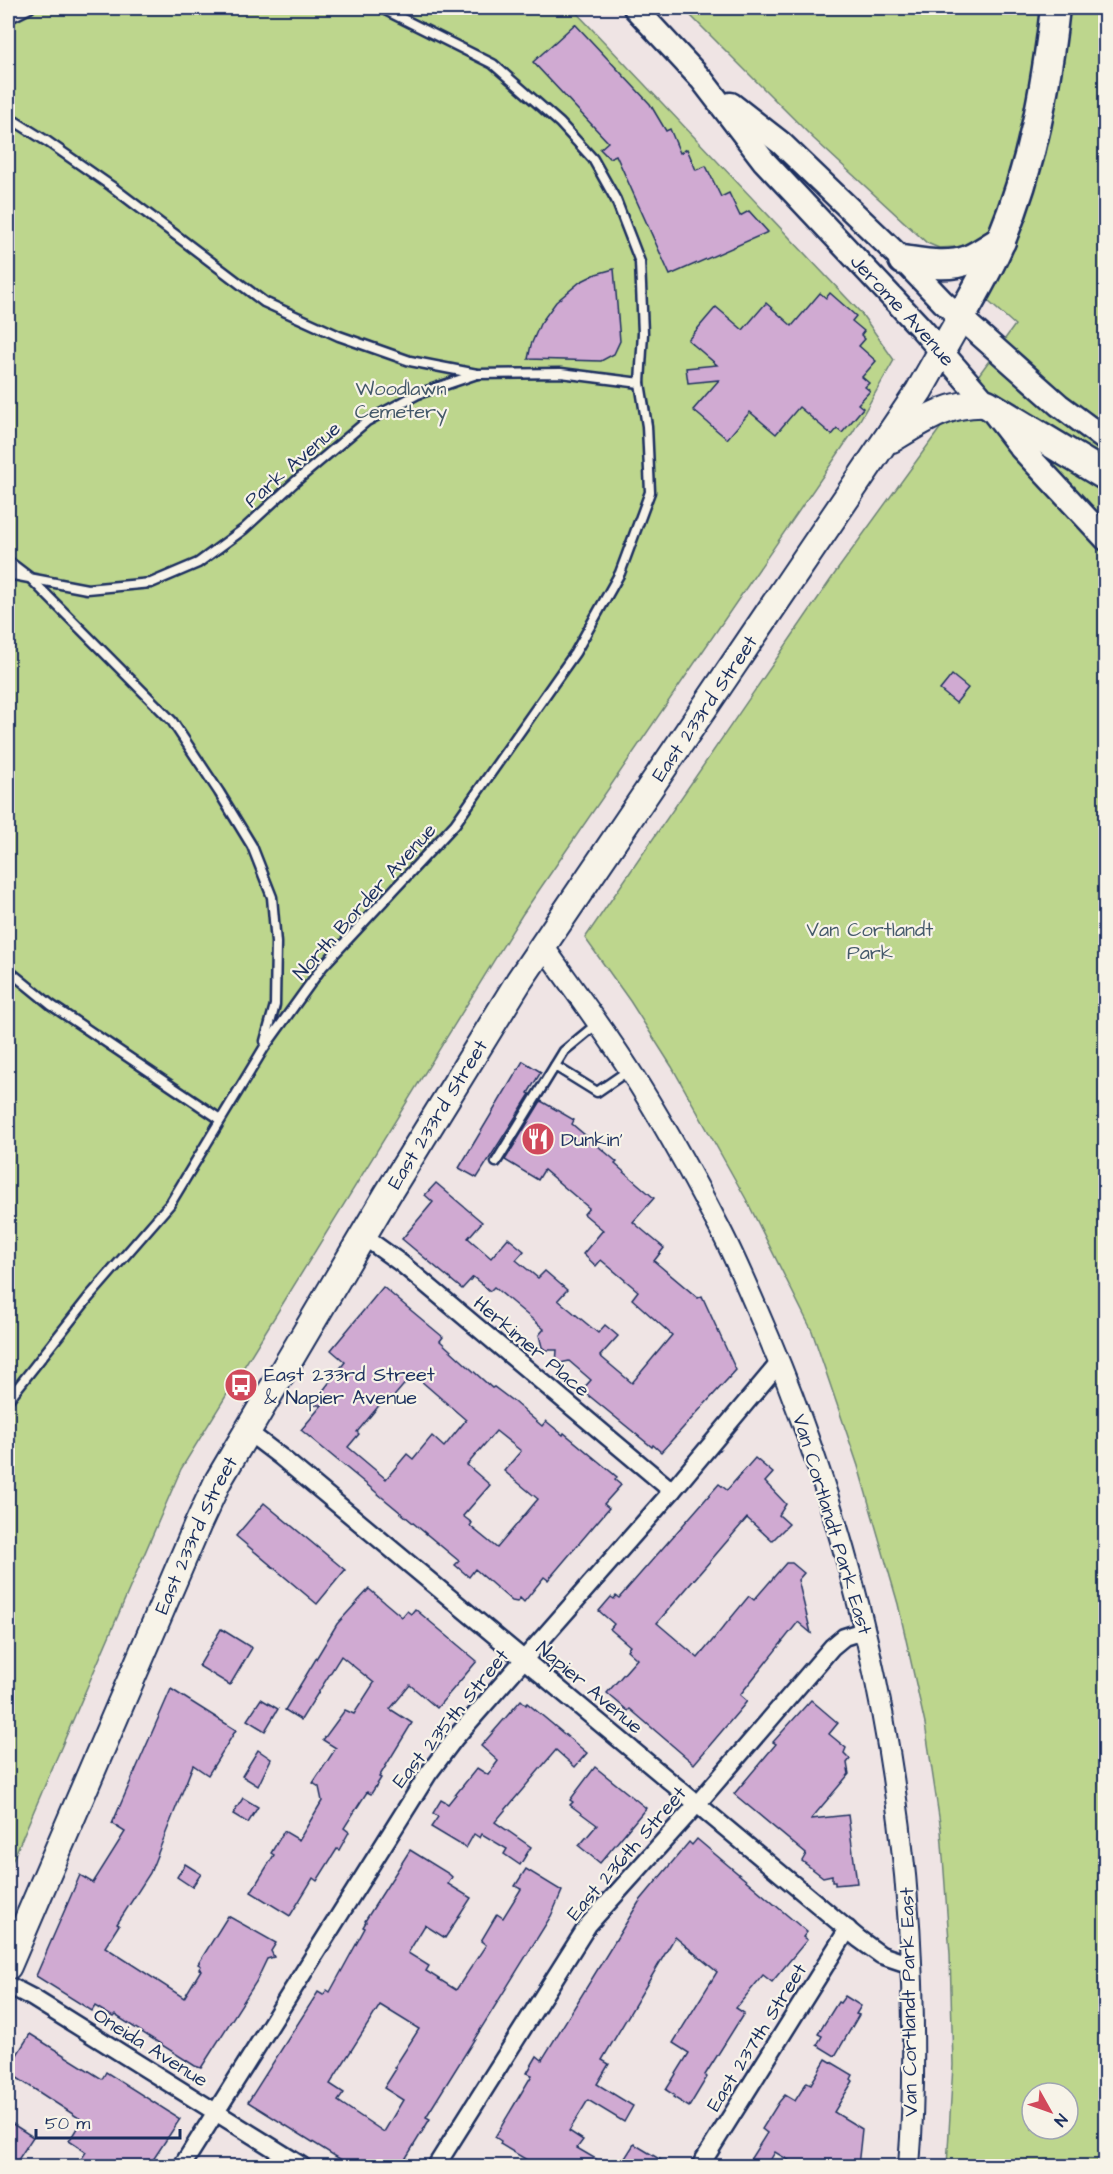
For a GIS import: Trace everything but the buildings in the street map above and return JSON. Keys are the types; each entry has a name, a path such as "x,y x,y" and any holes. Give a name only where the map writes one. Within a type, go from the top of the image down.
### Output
{"highway":[{"path":"961,317 1001,241 1017,198 1035,133 1055,8"},
{"path":"903,260 942,264 960,262 968,260 1001,241"},
{"path":"987,405 1106,476"}],"main road":[{"name":"Jerome Avenue","path":"635,8 702,80 764,161 942,351 1021,448 1106,539"},
{"name":"Jerome Avenue","path":"702,80 781,143 961,317 1059,405 1106,440"},
{"name":"East 233rd Street","path":"8,1966 218,1481 451,1090 543,946 919,392 961,317"},
{"path":"882,446 937,412 958,405 987,405"}],"street":[{"name":"Van Cortlandt Park East","path":"543,946 630,1070 721,1231 780,1362 808,1434 835,1516 866,1630 898,1809 911,1965 913,2060 909,2166"},
{"name":"Herkimer Place","path":"363,1236 402,1264 672,1491"},
{"name":"East 235th Street","path":"182,2166 416,1791 455,1738 672,1491 780,1362"},
{"name":"Napier Avenue","path":"247,1431 848,1929 881,1954 911,1965"},
{"name":"East 236th Street","path":"436,2166 588,1925 698,1803 832,1647 844,1637 866,1630"},
{"name":"East 237th Street","path":"700,2166 848,1929"},
{"name":"Oneida Avenue","path":"8,1985 33,1998 302,2166"}],"lane":[{"path":"8,19 30,8"},
{"name":"North Border Avenue","path":"8,1400 89,1297 170,1204 264,1048 323,966 455,824 580,643 620,573 650,492 647,426 640,383 643,333 640,262 616,200 593,159 560,123 493,64 381,8"},
{"path":"8,117 111,186 264,302 339,336 410,361 477,374"},
{"name":"Park Avenue","path":"8,574 87,589 151,583 198,563 244,529 367,421 418,394 477,374 561,373 640,383"},
{"path":"8,561 28,577 172,722 252,846 272,897 276,943 275,1005 264,1048"},
{"path":"8,970 51,1005 220,1119"},
{"path":"496,1162 564,1051 598,1023"},
{"path":"555,1066 597,1092 630,1070"}],"green space":[{"name":"Woodlawn Cemetery","path":"8,8 572,8 861,313 894,360 853,432 522,915 181,1469 8,1871"},
{"name":"Van Cortlandt Park","path":"683,8 1105,8 1105,2166 947,2166 953,2065 950,1954 941,1830 925,1724 898,1604 858,1466 812,1331 746,1199 672,1067 630,1001 585,938 838,569 1015,325 988,301 956,247 939,248 927,243 814,139"}],"place":[{"name":"Dunkin'","path":"538,1139"},
{"name":"East 233rd Street & Napier Avenue","path":"241,1385"}]}
